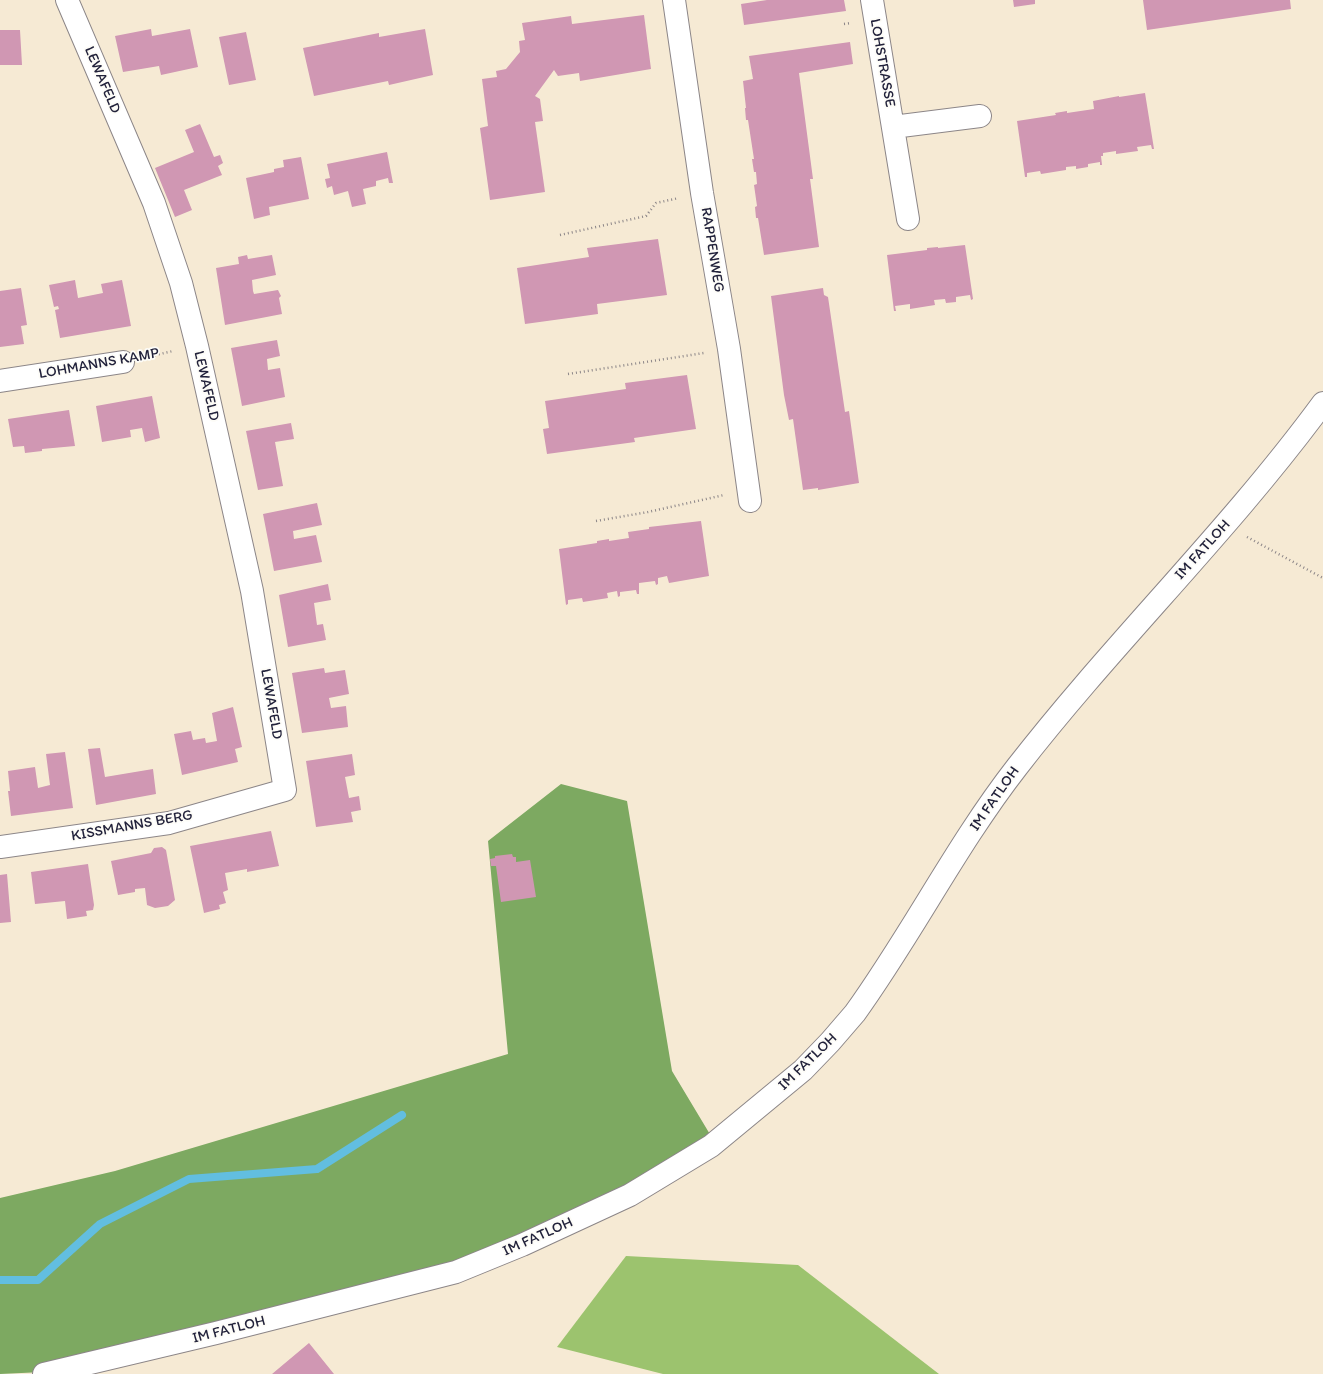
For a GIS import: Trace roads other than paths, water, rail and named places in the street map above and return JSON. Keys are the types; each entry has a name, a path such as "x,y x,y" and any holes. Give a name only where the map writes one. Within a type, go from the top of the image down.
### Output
{"street":[{"name":"LEWAFELD","path":"67,0 154,203 181,283 197,346 252,591 285,790"},
{"name":"RAPPENWEG","path":"674,0 702,193 729,349 749,495"},
{"name":"LOHSTRASSE","path":"872,0 908,219"},
{"name":"LOHSTRASSE","path":"893,127 980,116"},
{"name":"LOHMANNS KAMP","path":"0,381 123,362"},
{"name":"IM FATLOH","path":"44,1374 216,1334 456,1272 522,1245 630,1195 711,1146 803,1070 855,1013 995,797 1016,769 1153,604 1226,525 1294,442 1323,403"},
{"name":"KISSMANNS BERG","path":"0,848 169,823 285,790"}],"waterway":[{"path":"0,1280 38,1280 100,1224 189,1179 317,1169 402,1115"}]}
